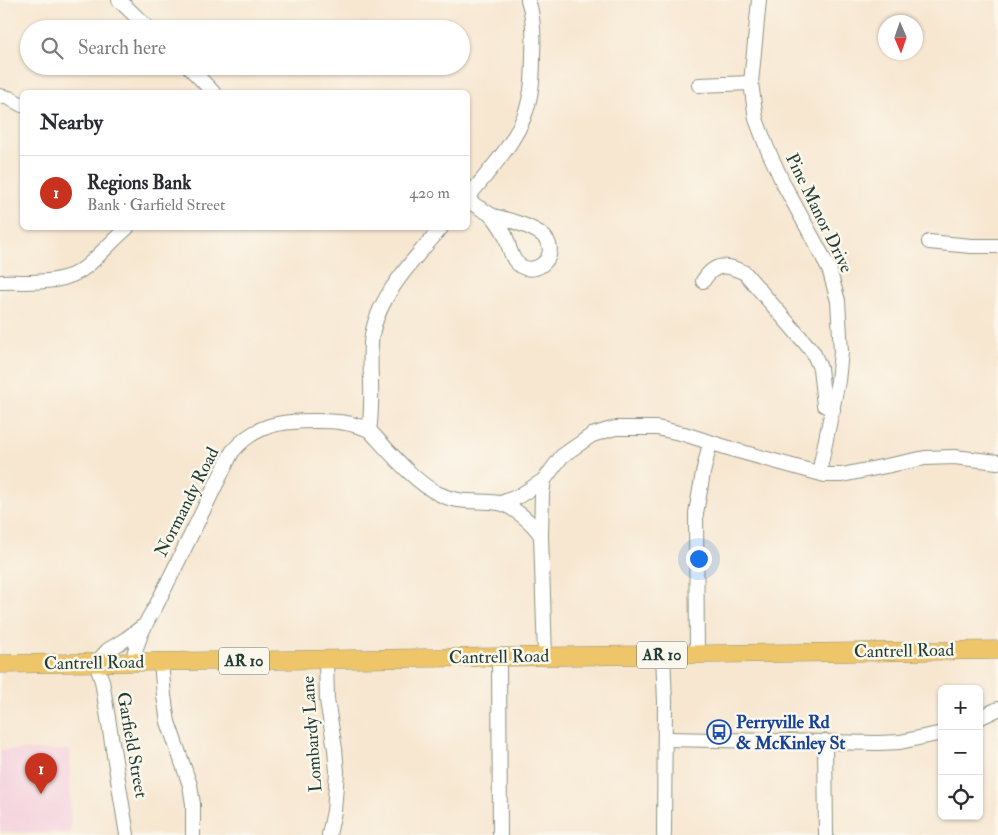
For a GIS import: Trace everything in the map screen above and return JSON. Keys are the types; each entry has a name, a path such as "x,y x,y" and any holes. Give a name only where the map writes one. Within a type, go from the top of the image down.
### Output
{"main road":[{"name":"Cantrell Road","path":"0,664 998,650"}],"street":[{"path":"119,0 140,20"},
{"path":"470,194 510,143 526,110 533,78 534,37 528,0"},
{"name":"Pine Manor Drive","path":"759,0 751,83 756,118 784,185 822,255 835,289 840,325 841,352 838,381 819,473"},
{"path":"197,75 211,90"},
{"path":"699,85 751,83"},
{"path":"0,96 20,103"},
{"path":"470,202 493,216"},
{"path":"0,282 47,281 67,277 86,267 122,230"},
{"path":"369,430 372,406 371,341 378,311 394,285 439,230"},
{"path":"928,242 971,246 998,246"},
{"path":"703,281 710,272 721,266 734,267 746,273 813,352 820,368 824,405 833,410"},
{"name":"Normandy Road","path":"132,662 143,626 156,606 232,452 254,432 265,427 291,421 349,423 369,430 417,478 438,494 462,501 501,503 519,496 544,480"},
{"path":"545,656 541,536 544,480 557,461 569,449 592,436 615,428 657,428 825,475 842,475 925,458 954,457 998,462"},
{"path":"696,654 696,513 710,443"},
{"name":"Normandy Road","path":"501,503 525,518 537,528 541,536"},
{"name":"Normandy Road","path":"96,663 108,650 126,640 143,626"},
{"path":"663,654 664,835"},
{"path":"499,657 500,835"},
{"name":"Lombardy Lane","path":"326,660 327,700 337,772 334,811 329,835"},
{"path":"161,662 168,722 190,785 193,804 193,835"},
{"name":"Garfield Street","path":"96,663 102,682 127,835"},
{"path":"983,716 998,710"},
{"path":"664,739 878,743 900,742 938,734"},
{"path":"825,741 826,835"}],"shaded area":[{"path":"0,750 70,750 71,833 0,832"}],"place":[{"name":"Perryville Rd & McKinley St","path":"719,732"},
{"name":"Regions Bank","path":"41,794"}]}
